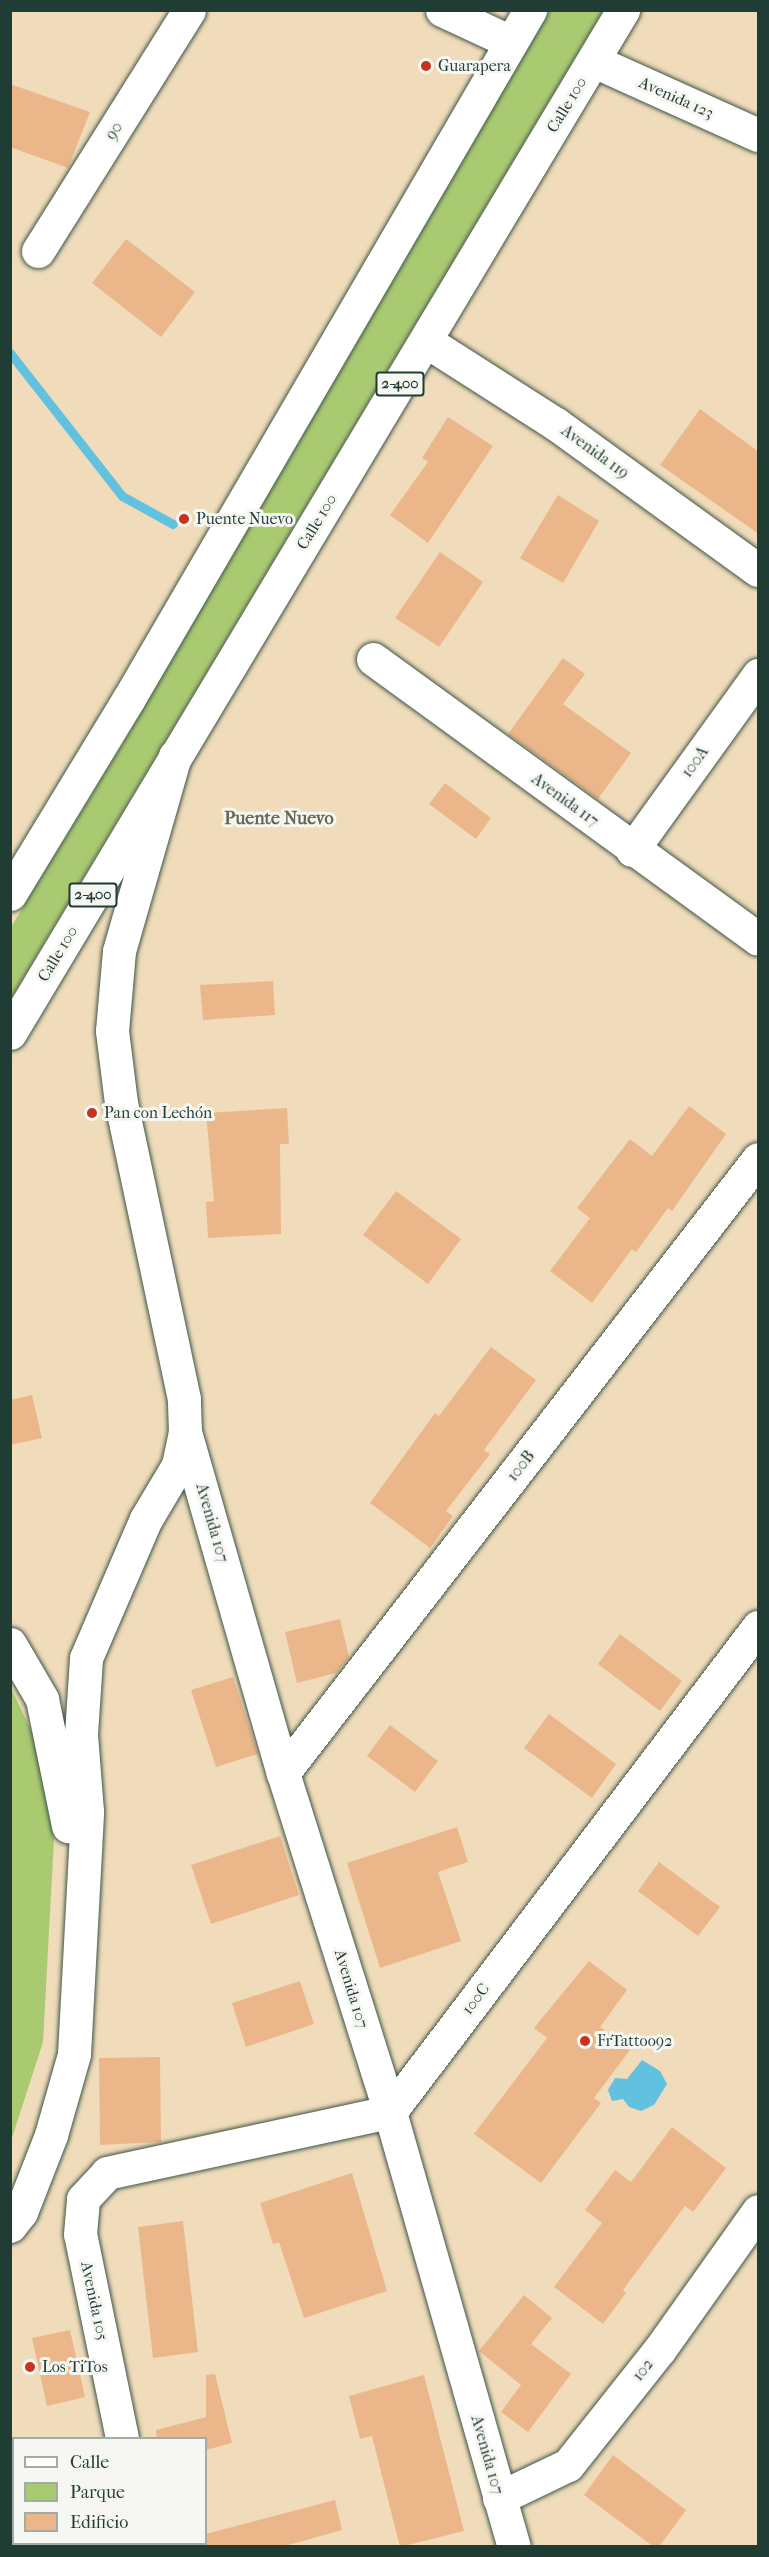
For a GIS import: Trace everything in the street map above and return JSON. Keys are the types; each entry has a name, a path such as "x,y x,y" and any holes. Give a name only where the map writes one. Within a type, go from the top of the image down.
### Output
{"main road":[{"name":"90","path":"38,250 189,10"},
{"path":"442,10 512,42"},
{"path":"10,894 134,690 530,10"},
{"name":"Calle 100","path":"10,1033 623,10"},
{"name":"Avenida 123","path":"594,61 759,135"},
{"name":"Avenida 119","path":"426,341 556,424 759,570"},
{"name":"Avenida 117","path":"373,659 632,850 759,939"},
{"name":"100A","path":"632,850 759,675"},
{"path":"10,2226 21,2212 51,2134 74,2054 87,1811 81,1734 86,1658 146,1519 177,1465 185,1432 184,1399 121,1102 112,1031 119,951 175,756"},
{"name":"100B","path":"283,1773 759,1159"},
{"name":"Avenida 107","path":"185,1432 283,1773 390,2112 514,2547"},
{"name":"100C","path":"390,2112 759,1628"},
{"path":"10,1644 42,1700 69,1815 58,2040 10,2177"},
{"name":"Avenida 105","path":"122,2437 80,2234 83,2199 107,2173 390,2112"},
{"name":"102","path":"499,2498 568,2464 660,2349 759,2211"}],"green space":[{"path":"550,11 603,11 11,998 11,927 125,740"},
{"path":"11,1688 36,1741 55,1821 43,2042 11,2141"}],"water":[{"path":"642,2060 660,2071 667,2084 654,2105 641,2111 629,2107 623,2099 612,2101 608,2090 615,2078 627,2079"}],"building":[{"path":"10,84 90,112 68,168 10,147"},
{"path":"126,239 195,292 161,337 92,283"},
{"path":"700,409 759,452 759,534 660,465"},
{"path":"448,417 493,446 428,543 390,515 428,462 422,458"},
{"path":"558,495 599,521 563,583 520,558"},
{"path":"440,552 483,582 439,647 395,618"},
{"path":"563,658 585,674 563,704 631,753 598,799 508,734"},
{"path":"445,783 491,818 476,839 429,804"},
{"path":"273,981 275,1015 203,1020 200,985"},
{"path":"689,1106 726,1134 672,1211 668,1208 636,1252 632,1249 592,1303 550,1271 590,1218 577,1208 630,1139 652,1156"},
{"path":"287,1108 289,1144 280,1144 281,1234 208,1238 206,1202 214,1201 206,1113"},
{"path":"396,1191 461,1239 428,1284 363,1235"},
{"path":"491,1347 536,1380 484,1450 490,1454 446,1511 453,1516 430,1548 370,1503 435,1413 439,1416"},
{"path":"32,1395 42,1438 10,1445 10,1400"},
{"path":"340,1619 349,1657 336,1673 297,1683 285,1632"},
{"path":"620,1634 682,1681 660,1711 598,1664"},
{"path":"233,1677 258,1754 216,1767 191,1690"},
{"path":"549,1714 616,1764 592,1798 524,1748"},
{"path":"390,1725 438,1761 415,1792 367,1756"},
{"path":"457,1827 468,1862 438,1872 461,1941 380,1968 347,1863"},
{"path":"280,1836 299,1895 211,1924 191,1865"},
{"path":"659,1862 720,1907 698,1936 638,1891"},
{"path":"589,1961 627,1990 600,2027 630,2050 594,2098 601,2103 541,2183 474,2134 547,2038 534,2028"},
{"path":"300,1981 314,2024 246,2047 232,2003"},
{"path":"160,2057 161,2142 100,2145 99,2058"},
{"path":"672,2127 726,2168 693,2212 685,2206 623,2290 626,2293 603,2324 554,2287 602,2223 585,2210 615,2170 631,2182"},
{"path":"352,2173 387,2291 304,2318 279,2242 273,2244 260,2203"},
{"path":"183,2221 198,2352 153,2358 138,2227"},
{"path":"524,2295 552,2318 531,2344 571,2374 528,2432 501,2412 521,2385 479,2351"},
{"path":"70,2330 85,2397 47,2406 32,2338"},
{"path":"215,2374 232,2443 207,2450 207,2437 157,2437 156,2430 206,2417 206,2375"},
{"path":"424,2375 464,2531 400,2547 372,2436 360,2439 349,2396"},
{"path":"613,2455 686,2510 659,2547 654,2547 584,2495"},
{"path":"335,2500 342,2530 281,2547 191,2547 190,2545 207,2545 207,2534"}],"waterway":[{"path":"10,353 122,496 173,524"}],"place":[{"name":"Guarapera","path":"426,66"},
{"name":"Puente Nuevo","path":"184,519"},
{"name":"Pan con Lechón","path":"92,1113"},
{"name":"FrTattoo92","path":"585,2041"},
{"name":"Los TiTos","path":"30,2367"}],"district":[{"name":"Puente Nuevo","path":"279,819"}]}
